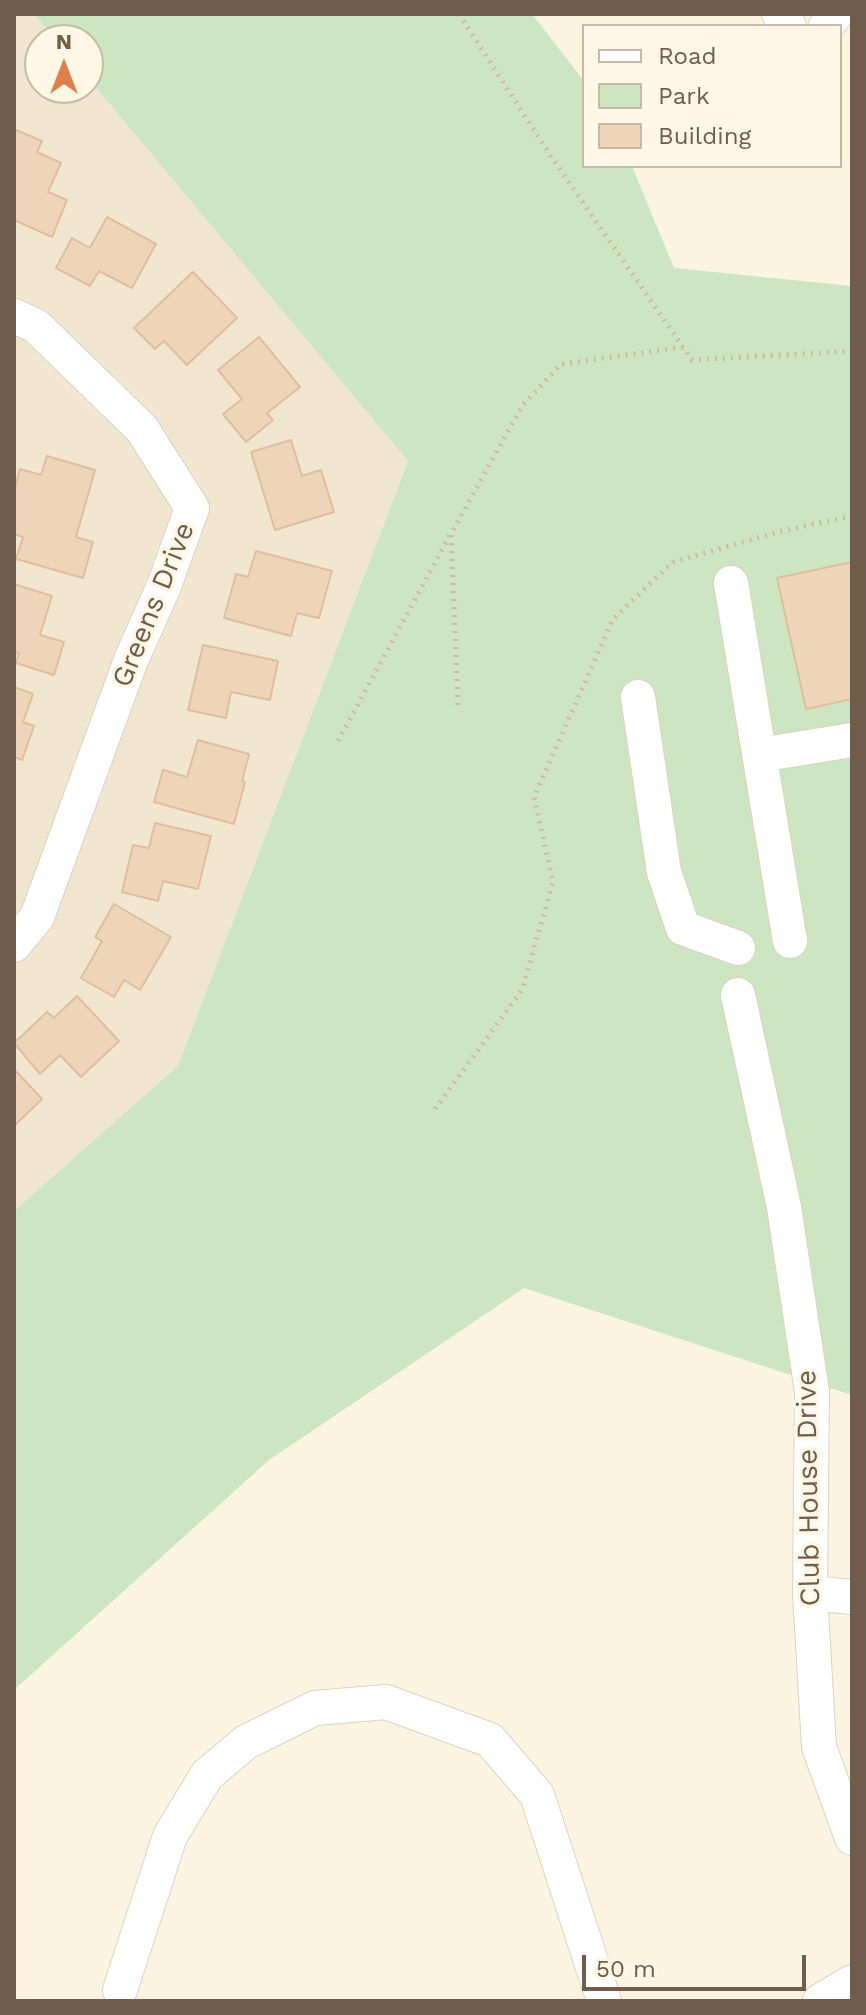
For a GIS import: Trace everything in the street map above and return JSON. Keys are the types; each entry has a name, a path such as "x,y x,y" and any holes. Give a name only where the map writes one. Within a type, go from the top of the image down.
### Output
{"street":[{"name":"Greens Drive","path":"14,316 36,326 142,429 192,508 164,586 104,731 37,917 14,945"},
{"path":"731,583 790,941"},
{"path":"638,697 664,872 683,928 738,948"},
{"path":"760,755 852,740"},
{"name":"Club House Drive","path":"738,995 784,1207 812,1392 810,1593 819,1747 852,1838"},
{"path":"810,1593 852,1597"},
{"path":"120,1990 170,1836 207,1775 246,1742 315,1708 386,1702 490,1740 537,1795 604,2001"},
{"path":"820,2001 852,1982"}],"path":[{"path":"459,14 548,152 692,360 852,351"},
{"path":"338,741 522,406 561,364 684,347"},
{"path":"435,1109 522,990 553,882 534,797 613,619 673,562 782,531 852,516"},
{"path":"451,534 458,705"}],"shaded area":[{"path":"14,14 34,14 42,24 24,24 24,104 104,104 104,97 408,461 178,1066 14,1211"}],"green space":[{"path":"34,14 532,14 582,78 582,168 633,168 674,268 852,286 852,1395 524,1288 269,1460 14,1690 14,1211 178,1066 408,461 104,97 104,24 42,24"}],"building":[{"path":"16,130 42,141 37,152 61,163 48,192 67,200 52,237 14,220"},
{"path":"107,217 156,244 132,288 99,271 90,286 56,268 72,238 90,248"},
{"path":"193,272 237,318 187,365 164,341 155,349 134,328"},
{"path":"259,337 300,387 267,413 273,420 246,442 223,414 242,399 218,370"},
{"path":"291,440 302,476 321,470 334,512 275,530 251,452"},
{"path":"47,456 95,470 76,537 93,542 83,578 16,559 23,537 14,534 14,491 20,469 41,475"},
{"path":"256,551 332,571 319,618 297,613 291,636 224,618 236,574 248,577"},
{"path":"852,562 852,699 806,709 777,578"},
{"path":"14,584 52,596 40,635 64,642 54,675 16,663 19,653 14,652"},
{"path":"203,645 278,661 270,700 231,692 226,718 188,710"},
{"path":"14,687 33,694 23,722 34,726 22,760 14,757"},
{"path":"198,740 249,754 234,824 154,802 163,770 187,777"},
{"path":"155,823 211,836 198,889 163,881 158,901 122,892 133,845 149,848"},
{"path":"114,904 171,937 140,990 124,980 114,997 81,978 102,941 95,937"},
{"path":"77,996 119,1041 81,1077 60,1055 40,1074 14,1043 47,1012 54,1018"},
{"path":"14,1069 42,1099 14,1126"}]}
